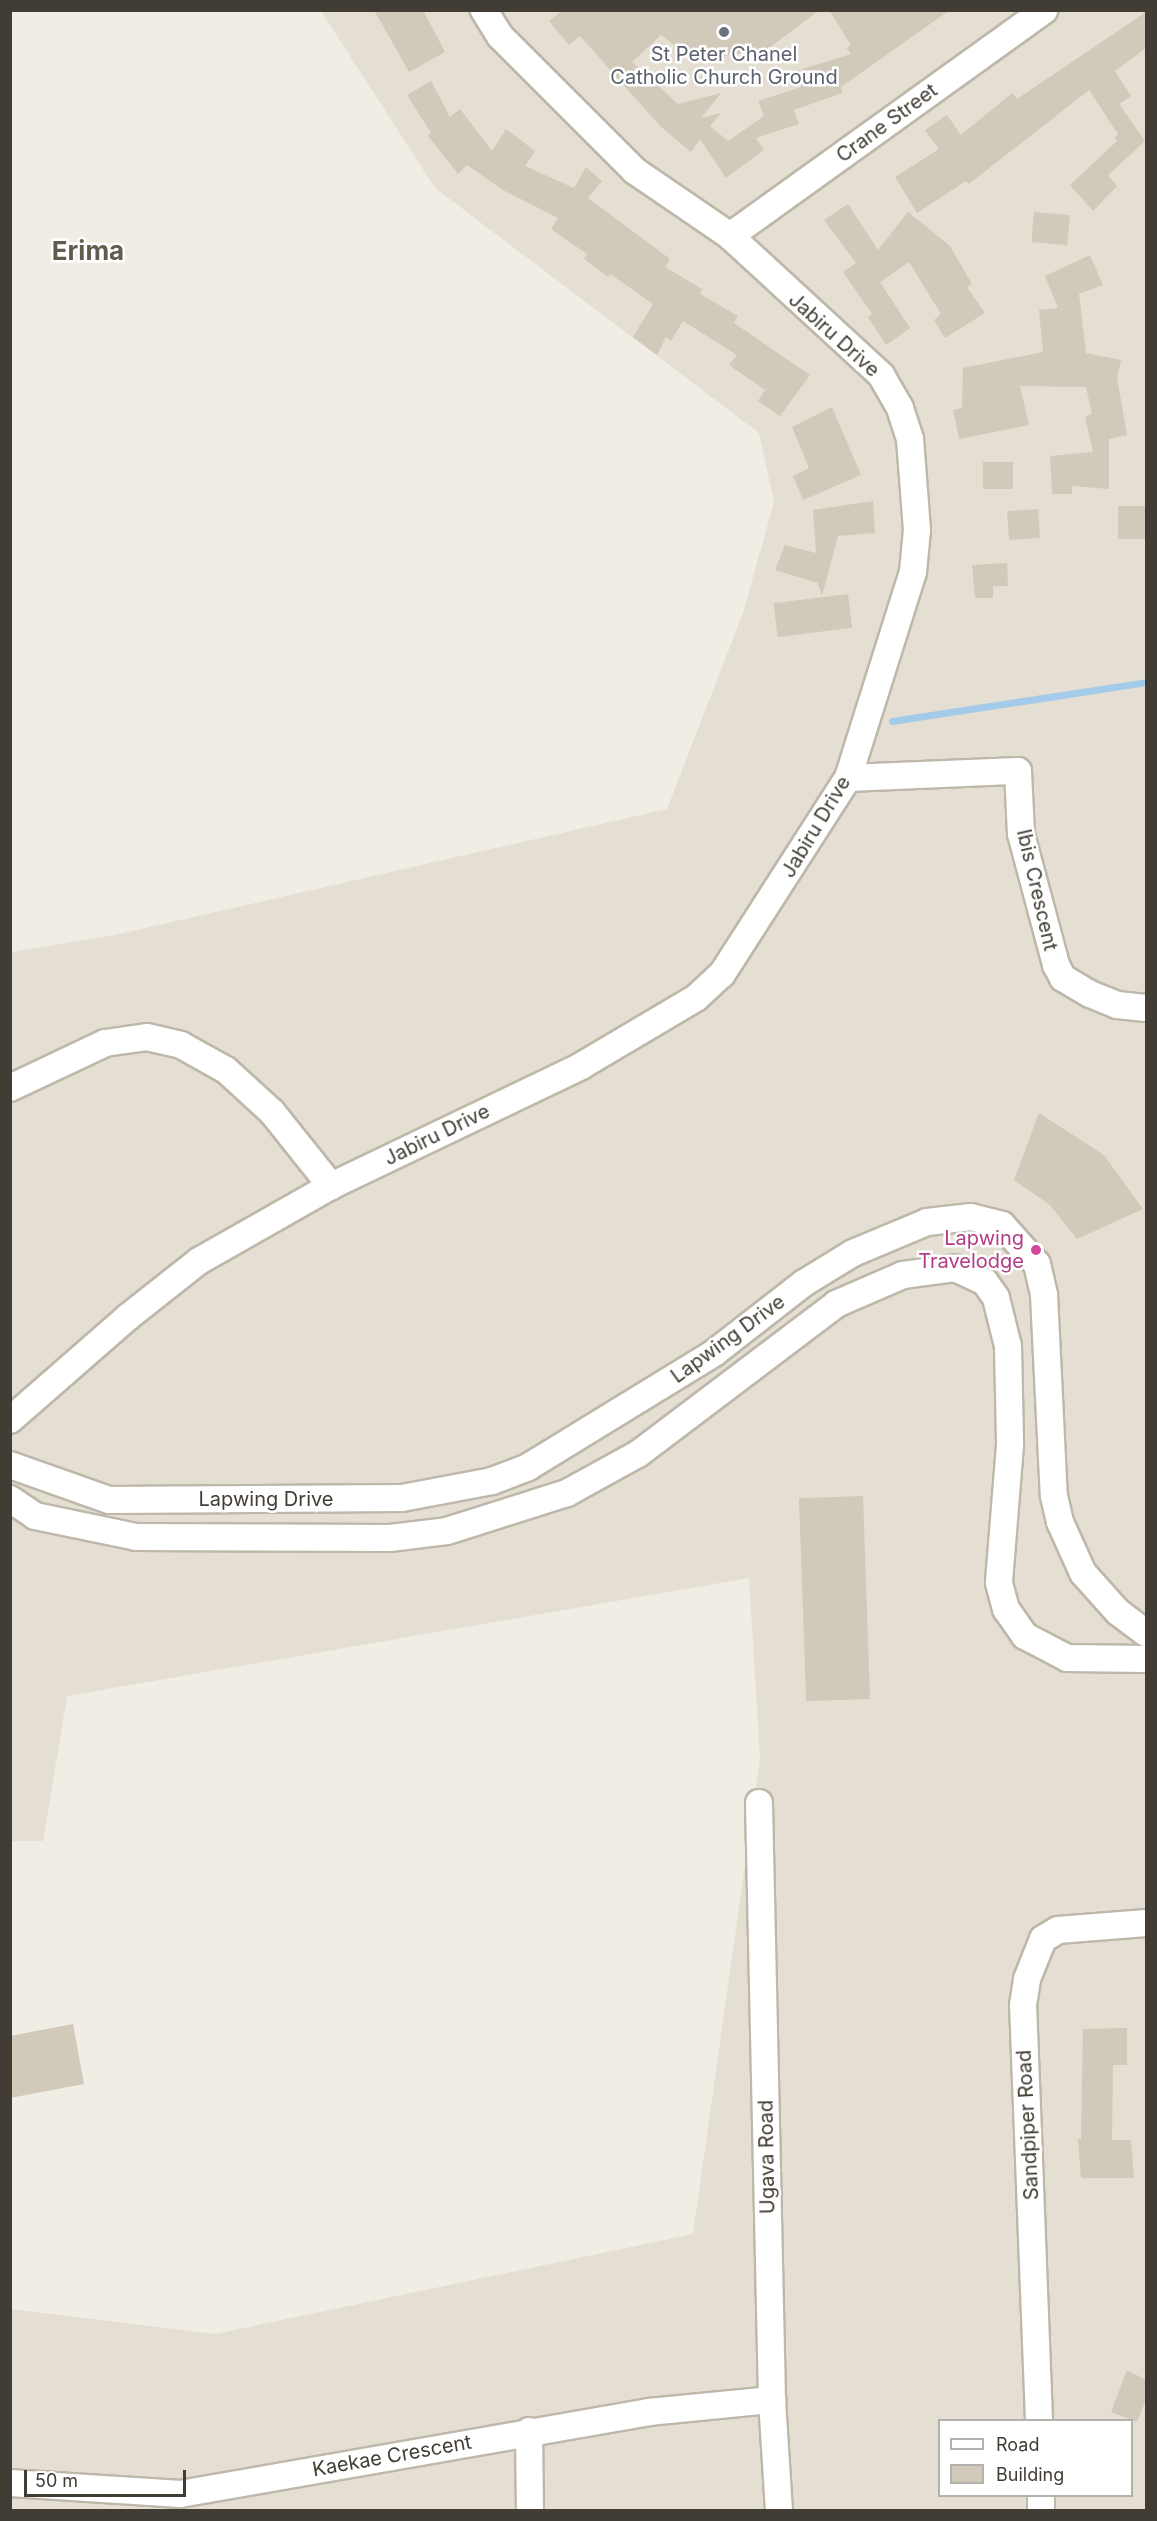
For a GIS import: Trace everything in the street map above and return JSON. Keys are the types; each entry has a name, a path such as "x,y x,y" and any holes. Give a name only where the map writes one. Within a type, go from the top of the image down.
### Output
{"street":[{"name":"Jabiru Drive","path":"10,1420 128,1317 199,1261 331,1186 581,1066 696,998 722,974 848,778 913,572 917,530 910,439 900,408 881,375 730,236 635,171 500,36 484,10"},
{"name":"Crane Street","path":"730,236 1044,10"},
{"name":"Ibis Crescent","path":"848,778 1018,771 1021,834 1046,940 1063,978 1090,994 1117,1005 1146,1008"},
{"path":"10,1088 105,1043 147,1036 181,1045 226,1070 272,1112 331,1186"},
{"name":"Lapwing Drive","path":"10,1465 110,1500 402,1498 492,1481 528,1467 714,1353 804,1283 853,1253 927,1222 971,1217 1002,1225 1037,1264 1044,1295 1054,1496 1060,1522 1083,1573 1118,1612 1146,1633"},
{"path":"10,1499 35,1516 136,1537 390,1538 447,1531 567,1493 638,1454 836,1304 903,1275 954,1268 985,1282 996,1298 1008,1346 1010,1445 999,1583 1006,1610 1024,1636 1067,1658 1146,1659"},
{"name":"Ugava Road","path":"759,1803 772,2400 779,2511"},
{"name":"Sandpiper Road","path":"1039,2419 1023,2005 1026,1979 1043,1939 1058,1930 1146,1923"},
{"name":"Kaekae Crescent","path":"10,2483 180,2494 529,2431 649,2412 772,2400"},
{"path":"529,2431 530,2511"}],"shaded area":[{"path":"321,11 1146,11 1146,2510 11,2510 11,2309 215,2334 693,2234 760,1758 749,1578 67,1696 43,1841 11,1841 11,952 115,935 667,809 743,613 774,502 759,433 435,188"}],"building":[{"path":"374,10 423,10 445,52 409,72"},
{"path":"563,10 820,10 766,50 695,60 661,35 632,62 678,104 721,93 701,118 721,113 710,126 728,141 764,116 758,101 801,87 796,71 851,54 847,48 851,45 829,10 950,10 841,87 842,93 794,110 799,124 756,138 764,150 726,178 700,139 691,152 660,126 580,36 569,45 549,21"},
{"path":"1146,12 1146,48 1115,71 1131,96 1119,104 1145,141 1108,175 1117,186 1093,211 1070,185 1117,141 1115,138 1118,134 1089,90 969,184 966,181 917,213 895,177 939,149 925,130 947,115 961,135 1012,93 1017,99"},
{"path":"431,81 450,117 460,109 492,151 506,129 535,151 525,166 574,188 586,167 602,181 588,198 670,259 665,267 702,289 700,294 738,316 734,323 810,375 780,416 758,401 765,390 729,365 737,355 683,321 671,341 666,337 657,355 633,337 653,304 610,274 608,277 584,259 587,254 551,229 558,218 503,190 467,165 458,174 428,136 431,133 407,95"},
{"path":"848,204 878,250 908,212 950,246 972,284 967,287 985,313 945,338 934,320 941,314 909,262 880,282 910,328 886,345 868,317 872,314 843,272 856,263 824,220"},
{"path":"1034,212 1070,215 1067,245 1031,242"},
{"path":"1090,255 1103,285 1079,294 1086,353 1121,360 1117,378 1127,435 1109,439 1109,489 1072,486 1072,494 1052,494 1050,456 1093,452 1085,417 1092,414 1086,387 1020,386 1029,425 959,439 953,410 962,408 963,368 1043,352 1039,310 1058,308 1045,276"},
{"path":"832,407 861,475 803,500 793,476 809,468 792,427"},
{"path":"983,462 1013,462 1013,489 983,489"},
{"path":"873,501 875,533 838,536 822,596 818,583 775,570 785,545 816,553 813,510"},
{"path":"1118,506 1146,506 1146,539 1118,539"},
{"path":"1038,509 1040,538 1009,540 1007,511"},
{"path":"1007,563 1008,586 993,586 993,598 975,598 972,565"},
{"path":"848,594 852,628 778,637 774,603"},
{"path":"1039,1113 1104,1155 1143,1209 1077,1239 1050,1205 1014,1180"},
{"path":"863,1496 870,1699 806,1701 799,1498"},
{"path":"73,2024 84,2084 10,2098 10,2036"},
{"path":"1127,2028 1127,2065 1113,2065 1112,2140 1131,2140 1134,2178 1081,2178 1078,2139 1081,2139 1083,2029"},
{"path":"1127,2370 1146,2380 1146,2399 1137,2422 1111,2412"}],"waterway":[{"path":"892,721 1146,682"}],"place":[{"name":"St Peter Chanel Catholic Church Ground","path":"724,32"},
{"name":"Lapwing Travelodge","path":"1036,1250"}],"district":[{"name":"Erima","path":"88,251"}]}
